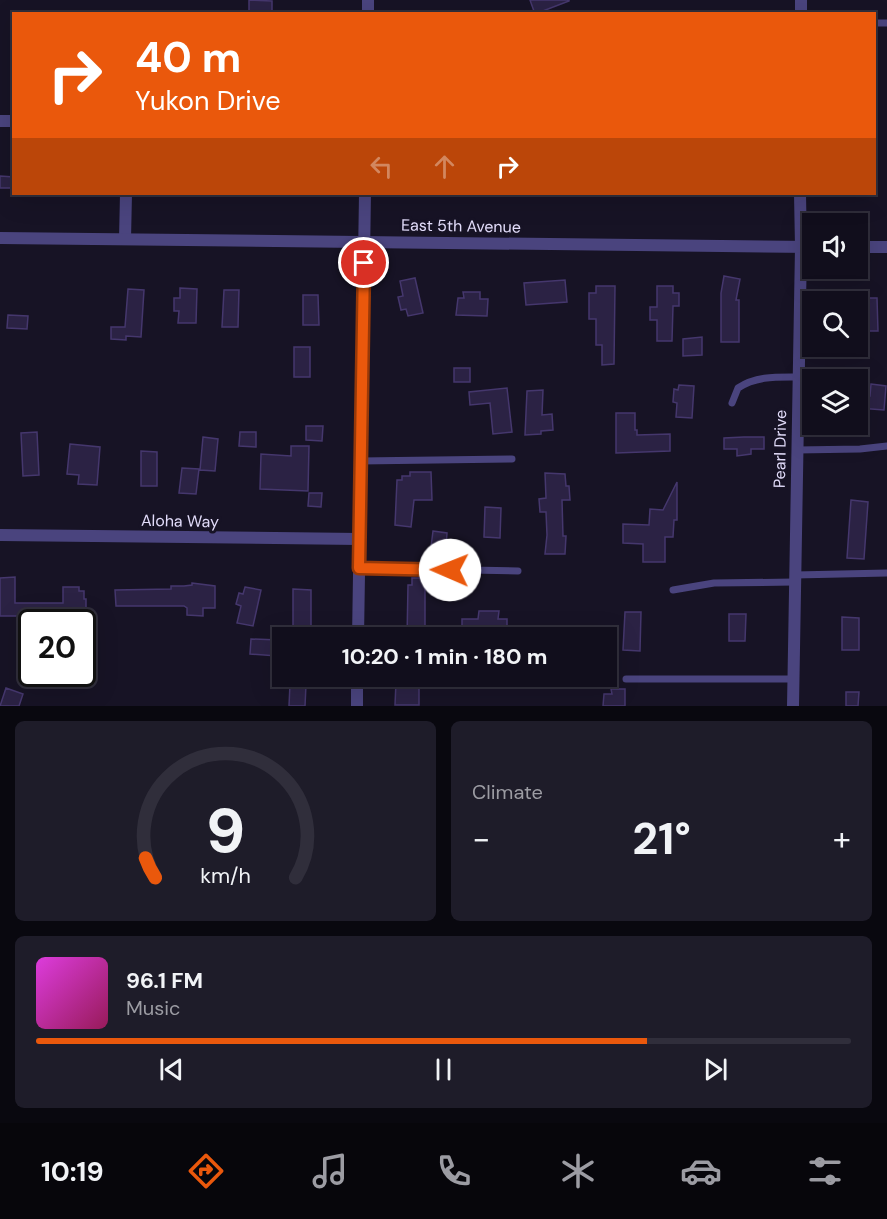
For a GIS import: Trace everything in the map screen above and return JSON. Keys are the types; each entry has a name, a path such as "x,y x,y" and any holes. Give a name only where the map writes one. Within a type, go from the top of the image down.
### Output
{"street":[{"path":"125,239 126,195"},
{"path":"358,627 365,195"},
{"name":"Pearl Drive","path":"800,195 803,213"},
{"name":"East 5th Avenue","path":"0,238 802,247"},
{"path":"868,247 887,248"},
{"name":"Pearl Drive","path":"793,706 798,377 805,279"},
{"name":"Aloha Way","path":"0,535 359,539"},
{"path":"357,687 357,706"}],"lane":[{"path":"732,404 738,388 754,380 798,377"},
{"path":"796,450 860,449 887,446"},
{"path":"360,461 512,459"},
{"path":"359,568 518,571"},
{"path":"673,590 714,583 887,573"},
{"path":"626,679 793,679"}],"building":[{"path":"249,0 272,1 272,12 249,12"},
{"path":"530,0 569,0 540,12 534,12"},
{"path":"0,176 12,177 12,188 0,188"},
{"path":"724,276 740,279 736,300 739,300 739,342 721,342 721,293"},
{"path":"415,278 423,313 408,316 406,309 401,310 398,297 403,296 400,281"},
{"path":"565,280 567,302 526,305 524,283"},
{"path":"596,286 615,286 614,364 602,365 602,345 596,345 596,319 589,319 589,293 596,293"},
{"path":"657,286 673,286 673,293 679,293 679,306 673,306 672,341 657,341 657,320 650,320 650,307 657,307"},
{"path":"180,288 197,289 196,323 178,323 179,311 174,311 174,298 180,298"},
{"path":"128,289 144,290 141,337 126,336 126,340 111,339 111,327 125,327"},
{"path":"224,290 239,290 238,327 222,327"},
{"path":"463,292 480,292 480,299 488,299 487,316 456,315 458,298 464,298"},
{"path":"303,295 318,295 319,325 303,325"},
{"path":"868,298 877,298 878,331 868,331"},
{"path":"8,315 28,316 27,329 7,328"},
{"path":"702,337 702,355 683,356 683,339"},
{"path":"294,347 310,347 310,377 294,377"},
{"path":"454,368 470,368 470,382 454,382"},
{"path":"871,384 886,386 884,410 868,409 868,396 870,396"},
{"path":"679,385 694,386 692,418 676,417 677,403 673,402 674,389 678,390"},
{"path":"507,388 512,432 493,434 490,403 470,405 469,392"},
{"path":"543,390 542,415 552,414 553,430 541,431 541,434 525,435 527,391"},
{"path":"616,413 635,413 637,435 670,434 670,451 616,453"},
{"path":"306,426 323,426 322,441 306,440"},
{"path":"37,432 39,475 23,476 21,433"},
{"path":"240,432 256,432 256,447 239,446"},
{"path":"203,437 218,439 215,471 200,470"},
{"path":"764,437 764,449 751,449 751,454 737,456 737,449 724,449 724,438"},
{"path":"70,444 100,447 97,485 78,484 79,475 67,474"},
{"path":"291,446 309,446 308,491 260,489 261,454 291,456"},
{"path":"141,451 157,452 157,486 141,486"},
{"path":"182,468 199,469 196,494 179,493"},
{"path":"410,472 431,472 432,500 414,500 411,527 395,525 397,480 402,480 402,476 410,476"},
{"path":"545,473 565,474 566,486 569,486 570,500 562,500 563,536 566,536 565,554 545,554 546,512 540,512 539,499 546,498"},
{"path":"677,482 677,520 674,520 673,537 665,537 665,562 643,562 643,544 623,543 623,524 649,525 650,509 663,510"},
{"path":"309,493 322,493 321,507 308,506"},
{"path":"851,500 868,502 864,559 847,558"},
{"path":"485,507 501,508 500,538 484,537"},
{"path":"433,531 447,533 446,548 431,547"},
{"path":"15,577 15,603 63,603 63,587 79,587 79,591 84,591 86,609 18,609 18,616 0,616 0,578"},
{"path":"412,578 425,578 425,627 407,627 408,585 412,585"},
{"path":"192,583 215,586 215,608 203,608 203,616 187,615 187,608 184,606 116,606 115,590 171,589 171,586 192,585"},
{"path":"245,587 261,590 253,626 237,623 241,606 236,604 239,593 243,594"},
{"path":"293,589 311,590 311,627 293,627"},
{"path":"479,611 499,611 498,619 507,619 507,627 462,627 462,619 478,619"},
{"path":"625,612 641,612 640,651 623,650"},
{"path":"729,614 746,614 745,641 729,641"},
{"path":"842,617 859,618 859,650 842,650"},
{"path":"251,639 272,640 272,656 250,654"},
{"path":"290,687 306,687 305,706 289,706"},
{"path":"396,687 419,687 419,705 395,705"},
{"path":"6,688 23,694 19,706 0,706"},
{"path":"611,689 625,689 625,706 603,706 604,694 612,694"},
{"path":"846,692 859,692 858,706 846,706"}],"route":[{"path":"364,263 359,568 450,570"}]}
